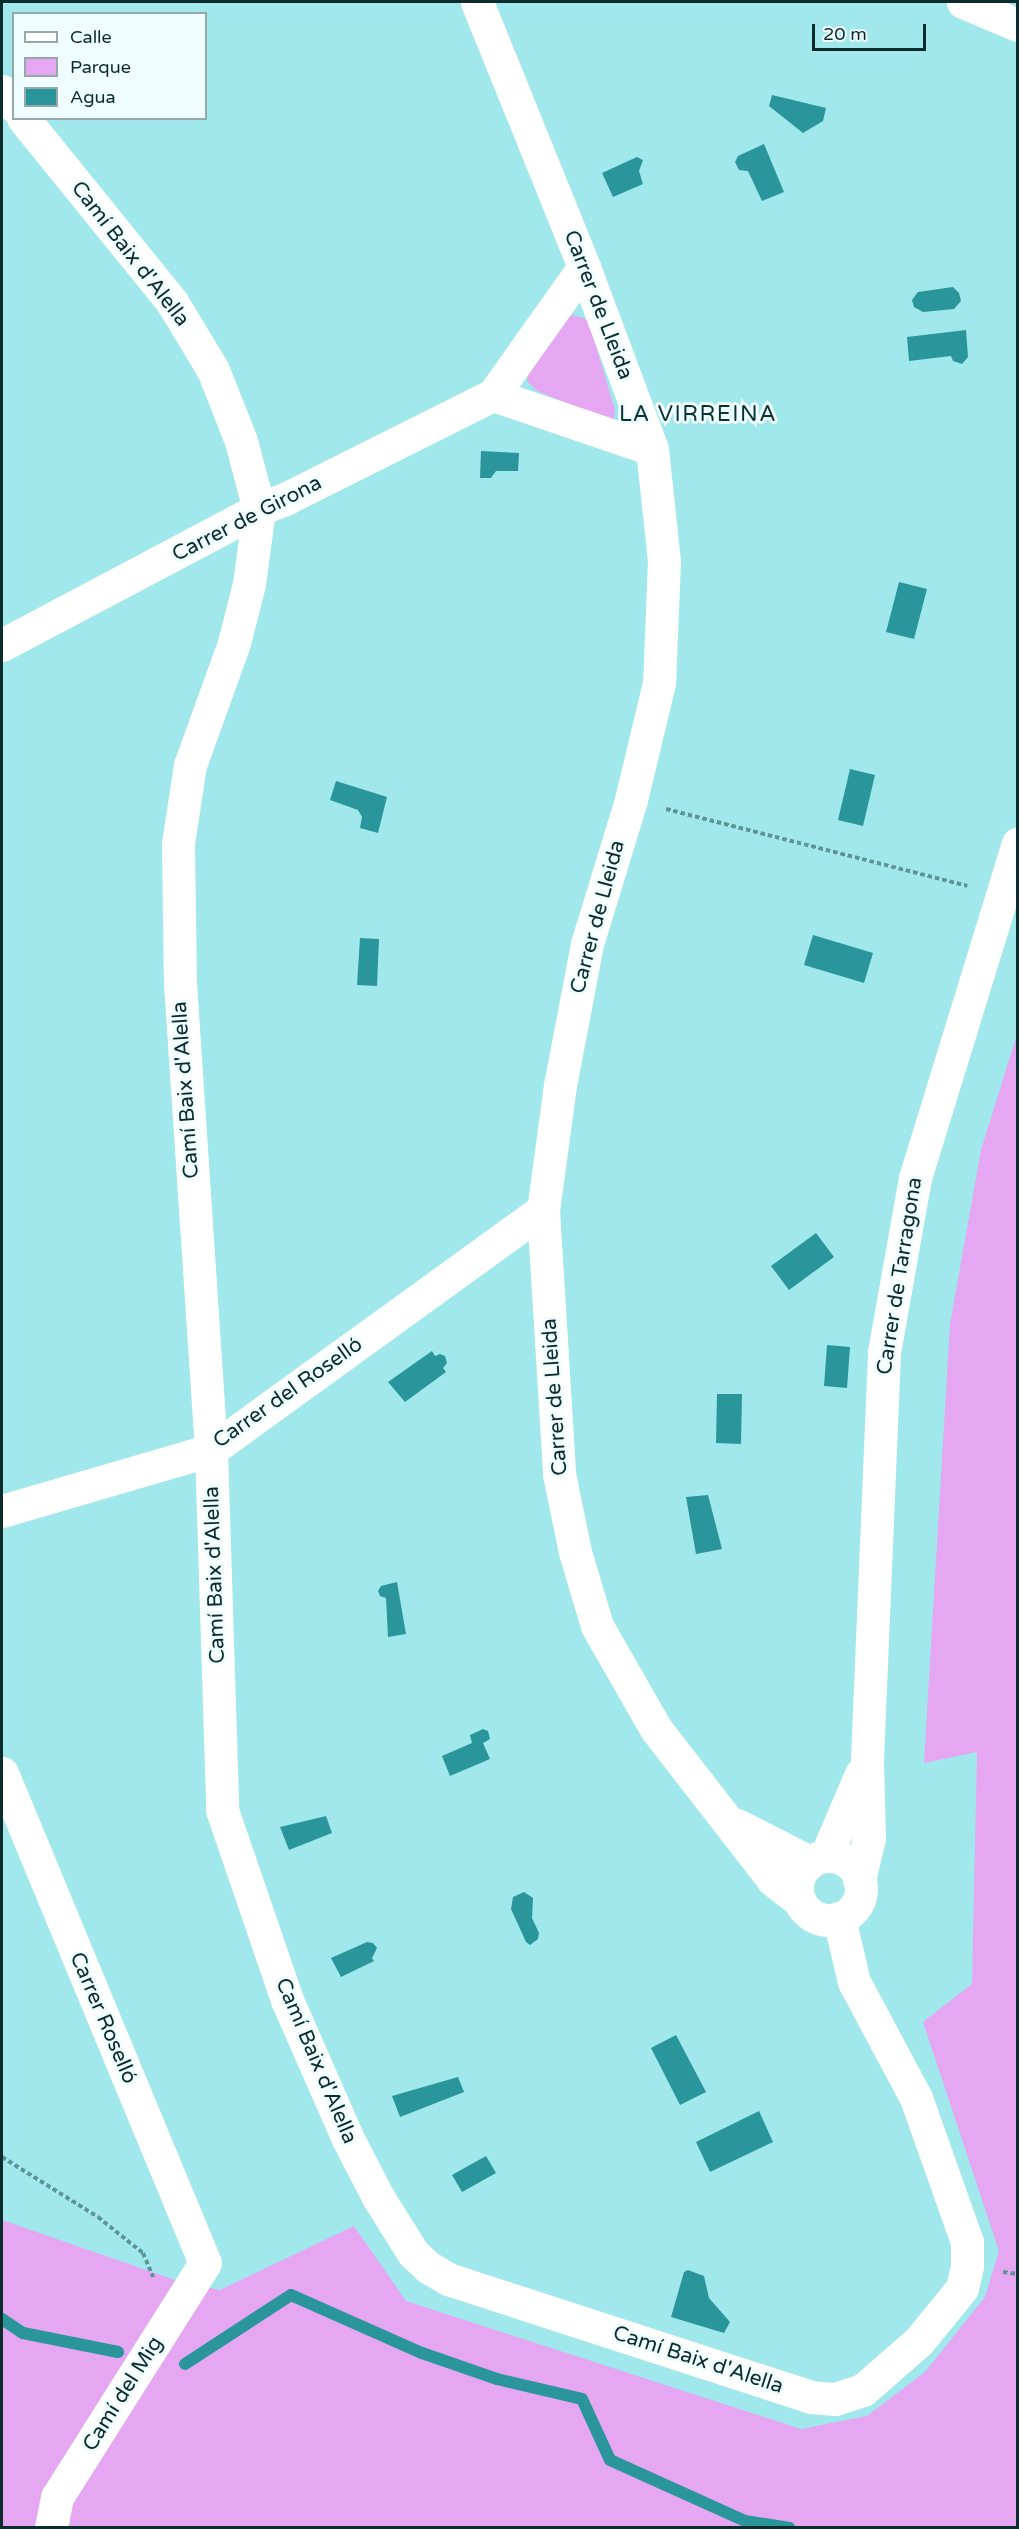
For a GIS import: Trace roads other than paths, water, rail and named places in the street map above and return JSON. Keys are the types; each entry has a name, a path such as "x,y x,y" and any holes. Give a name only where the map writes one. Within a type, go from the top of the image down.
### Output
{"street":[{"name":"Carrer de Lleida","path":"477,2 584,267 652,449 664,561 659,683 631,800 587,944 561,1085 543,1210 559,1474 575,1552 597,1626 656,1729 730,1821 773,1880 800,1900"},
{"path":"963,2 1017,25"},
{"path":"2,92 12,104"},
{"name":"Camí Baix d'Alella","path":"25,120 172,302 213,370 242,441 259,509 249,584 234,643 190,765 178,843 180,983 211,1450 222,1810 287,2000 347,2137 384,2206 413,2253 428,2268 447,2279 812,2397 835,2399 863,2390 919,2341 962,2288 967,2266 967,2242 916,2098 854,1982 839,1918"},
{"name":"Carrer de Girona","path":"2,645 259,509 287,498 493,395 584,267"},
{"path":"493,395 652,449"},
{"name":"Carrer de Tarragona","path":"860,1880 869,1838 867,1759 884,1352 915,1178 1017,844"},
{"name":"Carrer del Roselló","path":"2,1511 211,1450 543,1210"},
{"name":"Carrer de Tarragona","path":"818,1859 848,1811 867,1759"},
{"name":"Carrer Roselló","path":"2,1773 205,2263"},
{"name":"Carrer de Lleida","path":"730,1821 818,1859"},
{"path":"835,1856 851,1864 860,1880 861,1889 854,1907 839,1918 820,1918 804,1908 800,1900 798,1879 818,1859 835,1856"},
{"name":"Camí del Mig","path":"51,2528 57,2497 205,2263"}],"water":[{"path":"772,95 826,108 823,121 803,133 769,106"},
{"path":"764,144 784,192 762,201 748,171 739,170 735,162 738,156"},
{"path":"637,157 643,160 639,171 643,184 613,197 602,173"},
{"path":"953,287 959,293 961,301 954,309 923,312 914,307 912,300 918,292"},
{"path":"966,330 968,357 962,364 953,361 951,356 909,361 907,337"},
{"path":"481,451 519,453 518,471 496,471 491,478 480,478"},
{"path":"899,582 927,589 914,639 886,632"},
{"path":"850,769 875,775 863,826 838,820"},
{"path":"336,781 387,797 378,833 360,828 362,817 358,810 330,800"},
{"path":"813,935 873,953 864,983 804,965"},
{"path":"360,938 379,939 377,986 357,985"},
{"path":"816,1233 834,1257 789,1290 771,1266"},
{"path":"827,1345 850,1347 847,1388 824,1386"},
{"path":"432,1351 435,1356 440,1354 445,1356 447,1363 443,1368 446,1372 405,1402 388,1382"},
{"path":"717,1394 742,1394 741,1444 716,1443"},
{"path":"708,1495 722,1549 696,1554 686,1497"},
{"path":"397,1582 406,1634 388,1637 386,1598 380,1596 378,1591 381,1586"},
{"path":"483,1729 488,1731 490,1739 483,1743 490,1759 450,1776 442,1756 472,1743 470,1735"},
{"path":"326,1816 332,1833 289,1850 280,1827"},
{"path":"524,1892 533,1898 532,1918 539,1933 538,1939 530,1945 526,1942 511,1909 513,1897"},
{"path":"367,1942 373,1943 377,1948 372,1958 374,1961 341,1977 331,1958"},
{"path":"676,2035 706,2092 680,2105 651,2048"},
{"path":"458,2077 464,2092 400,2117 392,2096"},
{"path":"759,2111 773,2142 710,2172 696,2142"},
{"path":"486,2156 496,2173 462,2192 452,2175"},
{"path":"688,2270 704,2276 709,2298 730,2322 724,2333 671,2317 684,2272"}],"waterway":[{"path":"185,2364 291,2295 422,2353 497,2379 582,2399 610,2460 745,2521 789,2528"},
{"path":"2,2319 23,2333 118,2352"}],"district":[{"name":"LA VIRREINA","path":"698,415"}]}
